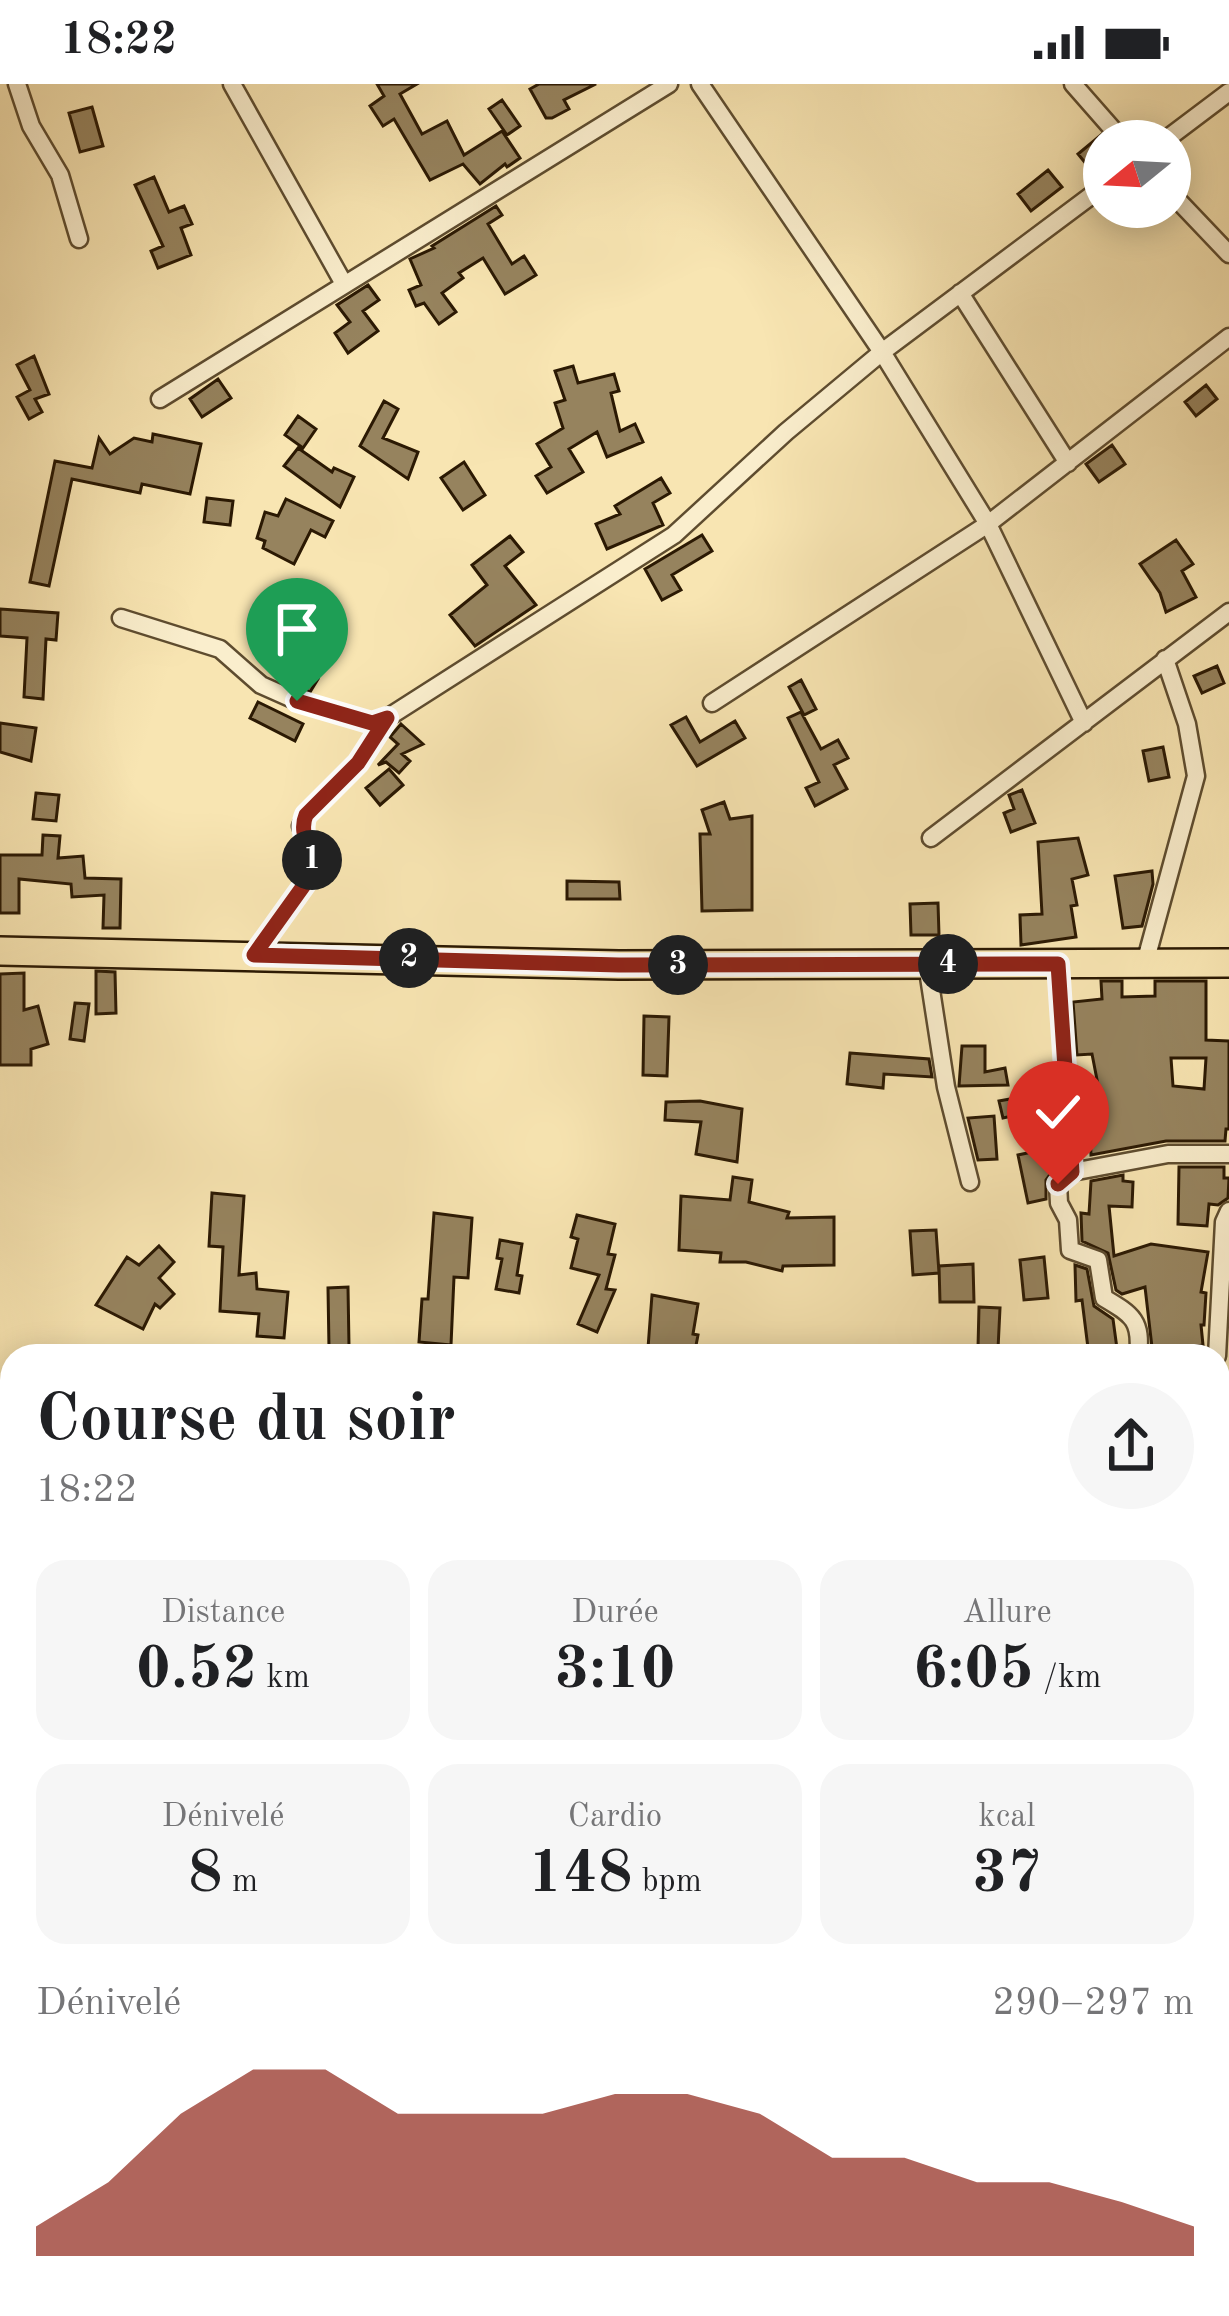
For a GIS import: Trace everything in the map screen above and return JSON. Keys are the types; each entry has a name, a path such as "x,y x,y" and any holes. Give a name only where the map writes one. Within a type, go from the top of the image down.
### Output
{"main road":[{"path":"0,951 619,965 1229,963"}],"street":[{"path":"17,84 31,126 60,176 79,239"},
{"path":"232,84 344,284"},
{"path":"160,399 669,84"},
{"path":"700,84 882,352 988,524 1084,723"},
{"path":"1073,84 1105,120"},
{"path":"1191,121 1229,92"},
{"path":"121,618 220,649 261,685 297,701 372,723 387,718 674,535 882,352 1083,202"},
{"path":"1191,214 1229,254"},
{"path":"960,293 1069,463"},
{"path":"712,703 988,524 1229,337"},
{"path":"931,838 1229,612"},
{"path":"1145,962 1196,776 1186,724 1165,659"},
{"path":"254,955 312,874 314,864 302,826 306,815 358,763 387,718"},
{"path":"927,964 946,1087 970,1182"},
{"path":"1058,964 1072,1172"},
{"path":"1140,1344 1141,1334 1132,1317 1104,1298 1098,1260 1070,1250 1058,1184 1072,1172 1168,1154 1229,1154"},
{"path":"1215,1344 1224,1222 1229,1211"}],"building":[{"path":"377,84 417,84 400,94 422,134 447,121 464,155 502,131 520,158 480,184 463,164 430,180 394,119 383,126 370,106 384,96"},
{"path":"539,84 596,84 564,100 569,109 546,118 530,89"},
{"path":"502,100 520,126 507,135 489,109"},
{"path":"92,107 103,146 80,152 69,113"},
{"path":"1048,170 1062,187 1031,211 1018,194"},
{"path":"154,177 169,212 184,206 192,224 181,228 191,255 158,268 151,251 163,246 135,185"},
{"path":"496,206 502,215 488,224 512,264 524,256 536,275 505,294 483,258 459,273 463,278 442,293 456,312 439,324 424,303 416,306 409,290 421,285 410,259"},
{"path":"368,285 379,300 363,311 378,331 348,353 335,333 350,322 337,305"},
{"path":"34,356 49,394 35,399 42,412 29,419 17,397 30,390 17,365"},
{"path":"573,366 578,383 614,374 619,391 611,393 620,431 635,424 643,442 607,457 597,432 569,449 583,472 547,493 536,476 551,467 537,444 563,428 555,403 565,400 555,371"},
{"path":"218,379 231,398 202,417 190,399"},
{"path":"1206,385 1217,399 1196,416 1185,402"},
{"path":"384,401 398,409 383,438 418,452 408,479 360,446"},
{"path":"298,416 316,429 303,448 285,435"},
{"path":"153,434 201,444 190,494 142,484 140,493 72,479 49,586 30,582 55,461 92,468 99,438 110,454 134,438 152,442"},
{"path":"1112,445 1125,464 1099,482 1086,464"},
{"path":"298,448 332,472 334,468 354,477 340,507 284,466"},
{"path":"464,462 485,495 463,510 441,478"},
{"path":"661,478 670,493 653,503 663,525 607,549 596,524 620,514 615,506"},
{"path":"207,498 233,501 230,525 204,522"},
{"path":"286,499 333,521 325,537 311,530 294,564 263,548 265,541 257,538 265,512 278,516"},
{"path":"702,535 712,551 672,575 681,590 662,600 645,569"},
{"path":"510,536 523,552 505,566 536,605 475,646 450,615 487,585 472,565"},
{"path":"1176,540 1193,564 1182,571 1196,597 1166,612 1160,593 1140,564"},
{"path":"322,589 326,605 310,636 256,618 259,607 269,604 297,613 308,593"},
{"path":"0,609 58,613 56,640 46,639 43,699 24,697 27,638 0,636"},
{"path":"287,659 318,679 310,692 276,676"},
{"path":"1217,666 1224,683 1202,693 1194,676"},
{"path":"801,680 816,709 804,715 789,687"},
{"path":"258,702 303,724 295,741 250,718"},
{"path":"801,712 821,749 838,740 848,758 834,765 847,789 815,806 806,788 819,782 788,718"},
{"path":"686,717 700,742 735,721 745,738 697,766 671,725"},
{"path":"0,723 36,728 31,761 0,752"},
{"path":"401,724 423,744 402,754 410,761 399,773 386,762 378,765 398,744 390,737"},
{"path":"1163,747 1169,777 1149,781 1143,751"},
{"path":"389,769 403,785 380,805 366,788"},
{"path":"1022,790 1035,823 1011,832 1004,813 1014,809 1009,795"},
{"path":"36,793 59,795 56,821 33,819"},
{"path":"724,802 730,819 752,816 752,910 702,911 700,834 710,834 702,810"},
{"path":"43,835 60,836 58,858 83,856 85,878 121,879 120,928 103,928 104,895 72,897 71,884 19,879 19,913 0,913 0,855 42,855"},
{"path":"1078,838 1088,875 1072,879 1076,937 1021,945 1020,915 1042,914 1038,842"},
{"path":"1152,871 1142,926 1123,928 1115,876"},
{"path":"567,881 619,882 620,899 567,899"},
{"path":"938,903 939,935 911,935 910,904"},
{"path":"96,971 115,972 116,1013 96,1014"},
{"path":"24,973 24,1010 38,1006 48,1044 31,1049 31,1065 0,1065 0,974"},
{"path":"1101,981 1122,981 1122,997 1155,996 1155,981 1206,981 1206,1040 1229,1041 1225,1141 1166,1141 1091,1155 1089,1109 1096,1108 1093,1091 1099,1090 1092,1054 1077,1055 1073,1002 1102,999","holes":["1171,1058 1206,1058 1204,1089 1173,1086"]},
{"path":"75,1003 89,1004 84,1041 70,1039"},
{"path":"644,1016 669,1017 667,1076 643,1075"},
{"path":"962,1046 985,1046 985,1072 1005,1068 1008,1085 959,1086"},
{"path":"850,1053 929,1059 932,1077 884,1074 883,1088 847,1084"},
{"path":"1054,1091 1055,1107 1003,1118 999,1101"},
{"path":"700,1101 742,1109 737,1162 696,1154 701,1122 665,1120 666,1102"},
{"path":"994,1116 997,1159 978,1160 968,1118"},
{"path":"1046,1149 1051,1173 1046,1199 1028,1203 1018,1155"},
{"path":"1179,1167 1224,1167 1228,1198 1218,1205 1209,1204 1207,1226 1178,1224"},
{"path":"1123,1175 1123,1181 1133,1182 1132,1207 1109,1206 1114,1256 1151,1244 1208,1252 1201,1292 1206,1293 1203,1344 1152,1344 1145,1287 1122,1294 1116,1290 1108,1253 1082,1241 1081,1213 1089,1214 1091,1181"},
{"path":"733,1177 752,1180 749,1202 789,1212 787,1218 834,1217 834,1265 783,1266 782,1271 746,1262 720,1262 721,1253 679,1250 681,1196 730,1200"},
{"path":"212,1193 244,1196 239,1275 256,1273 257,1289 288,1292 284,1338 257,1336 259,1314 220,1311 223,1247 209,1246"},
{"path":"434,1213 472,1218 468,1278 454,1277 451,1344 419,1342 422,1299 428,1299"},
{"path":"577,1215 615,1224 608,1254 615,1255 606,1289 615,1290 597,1332 578,1324 599,1275 571,1268 578,1239 571,1237"},
{"path":"936,1230 939,1273 913,1275 910,1231"},
{"path":"500,1240 522,1244 519,1293 496,1289"},
{"path":"159,1246 174,1262 159,1278 174,1294 160,1308 155,1304 143,1329 96,1305 127,1257 139,1265"},
{"path":"1044,1257 1048,1298 1024,1300 1020,1260"},
{"path":"973,1264 974,1302 940,1302 939,1266"},
{"path":"1075,1265 1087,1269 1094,1306 1113,1319 1116,1344 1088,1344 1082,1300 1076,1301"},
{"path":"348,1287 349,1344 329,1344 328,1288"},
{"path":"652,1295 698,1304 693,1334 698,1335 696,1344 648,1344"},
{"path":"979,1307 1000,1308 998,1344 978,1344"}],"route":[{"path":"297,701 372,723 387,718 358,763 306,815 302,826 314,864 312,874 254,955 619,965 1058,964 1072,1172 1058,1184"}]}
